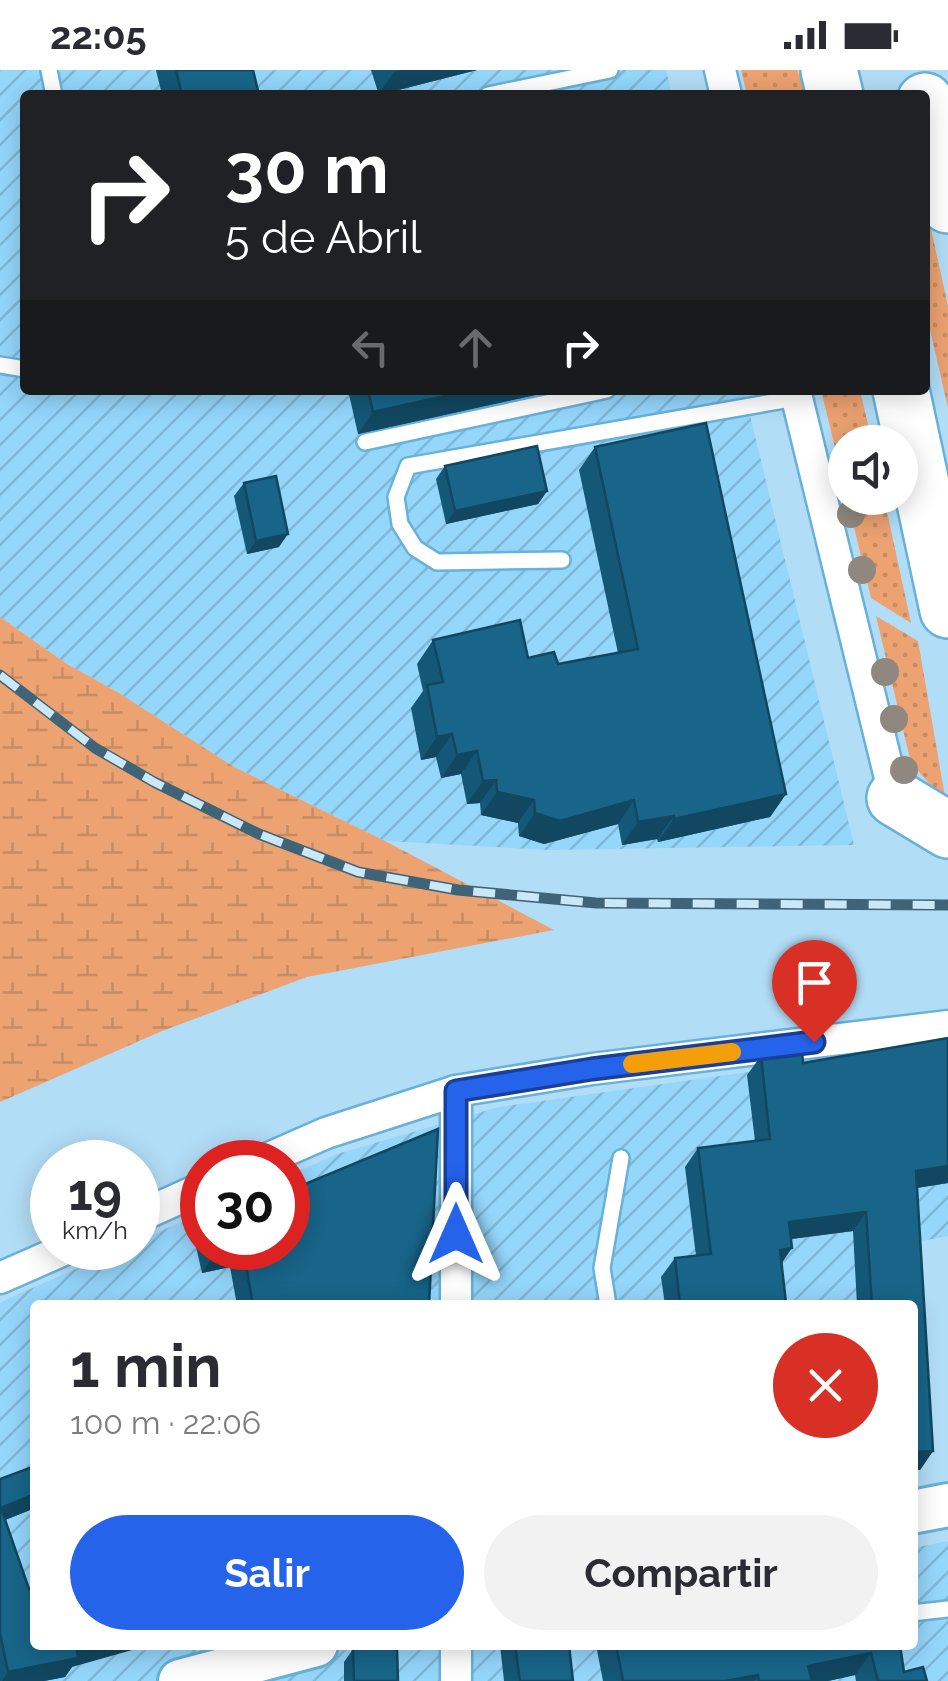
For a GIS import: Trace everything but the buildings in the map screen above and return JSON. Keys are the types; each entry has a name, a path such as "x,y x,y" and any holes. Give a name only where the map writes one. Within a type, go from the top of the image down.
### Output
{"highway":[{"path":"930,125 948,205"},
{"path":"902,395 948,610"},
{"path":"895,798 948,830"}],"main road":[{"path":"180,1681 297,1650"}],"street":[{"path":"796,395 895,798"},
{"path":"310,1141 456,1091 592,1069 948,1026"},
{"path":"456,1091 456,1300"},
{"path":"0,1278 30,1265"},
{"path":"456,1650 456,1681"}],"lane":[{"path":"512,90 610,70"},
{"path":"365,442 584,395"},
{"path":"562,560 437,562 415,548 400,524 396,497 408,466 791,395"},
{"path":"607,1300 602,1268 621,1158"},
{"path":"918,1612 948,1609"}],"shaded area":[{"path":"0,70 666,70 671,90 20,90 20,395 745,395 854,845 549,850 385,841 234,767 67,664 0,617"},
{"path":"948,1044 948,1236 896,1246 899,1300 30,1300 30,1650 918,1650 918,1547 948,1541 948,1681 0,1681 0,1303 74,1270 160,1270 160,1231 180,1223 180,1270 310,1270 310,1166 337,1154 499,1107"}],"green space":[{"path":"741,70 797,70 807,90 746,90"},
{"path":"930,225 948,306 948,408 930,330"},
{"path":"822,395 861,395 868,425 829,425"},
{"path":"851,515 888,515 911,623 871,598"},
{"path":"876,616 918,641 946,802 911,763"},
{"path":"0,617 67,664 234,767 554,930 307,977 162,1031 0,1102"}],"railway":[{"path":"0,675 95,748 154,782 259,834 358,872 458,890 596,903 948,905"}],"slow traffic":[{"path":"632,1064 732,1052"}],"route":[{"path":"456,1234 456,1091 592,1069 814,1042"}]}
